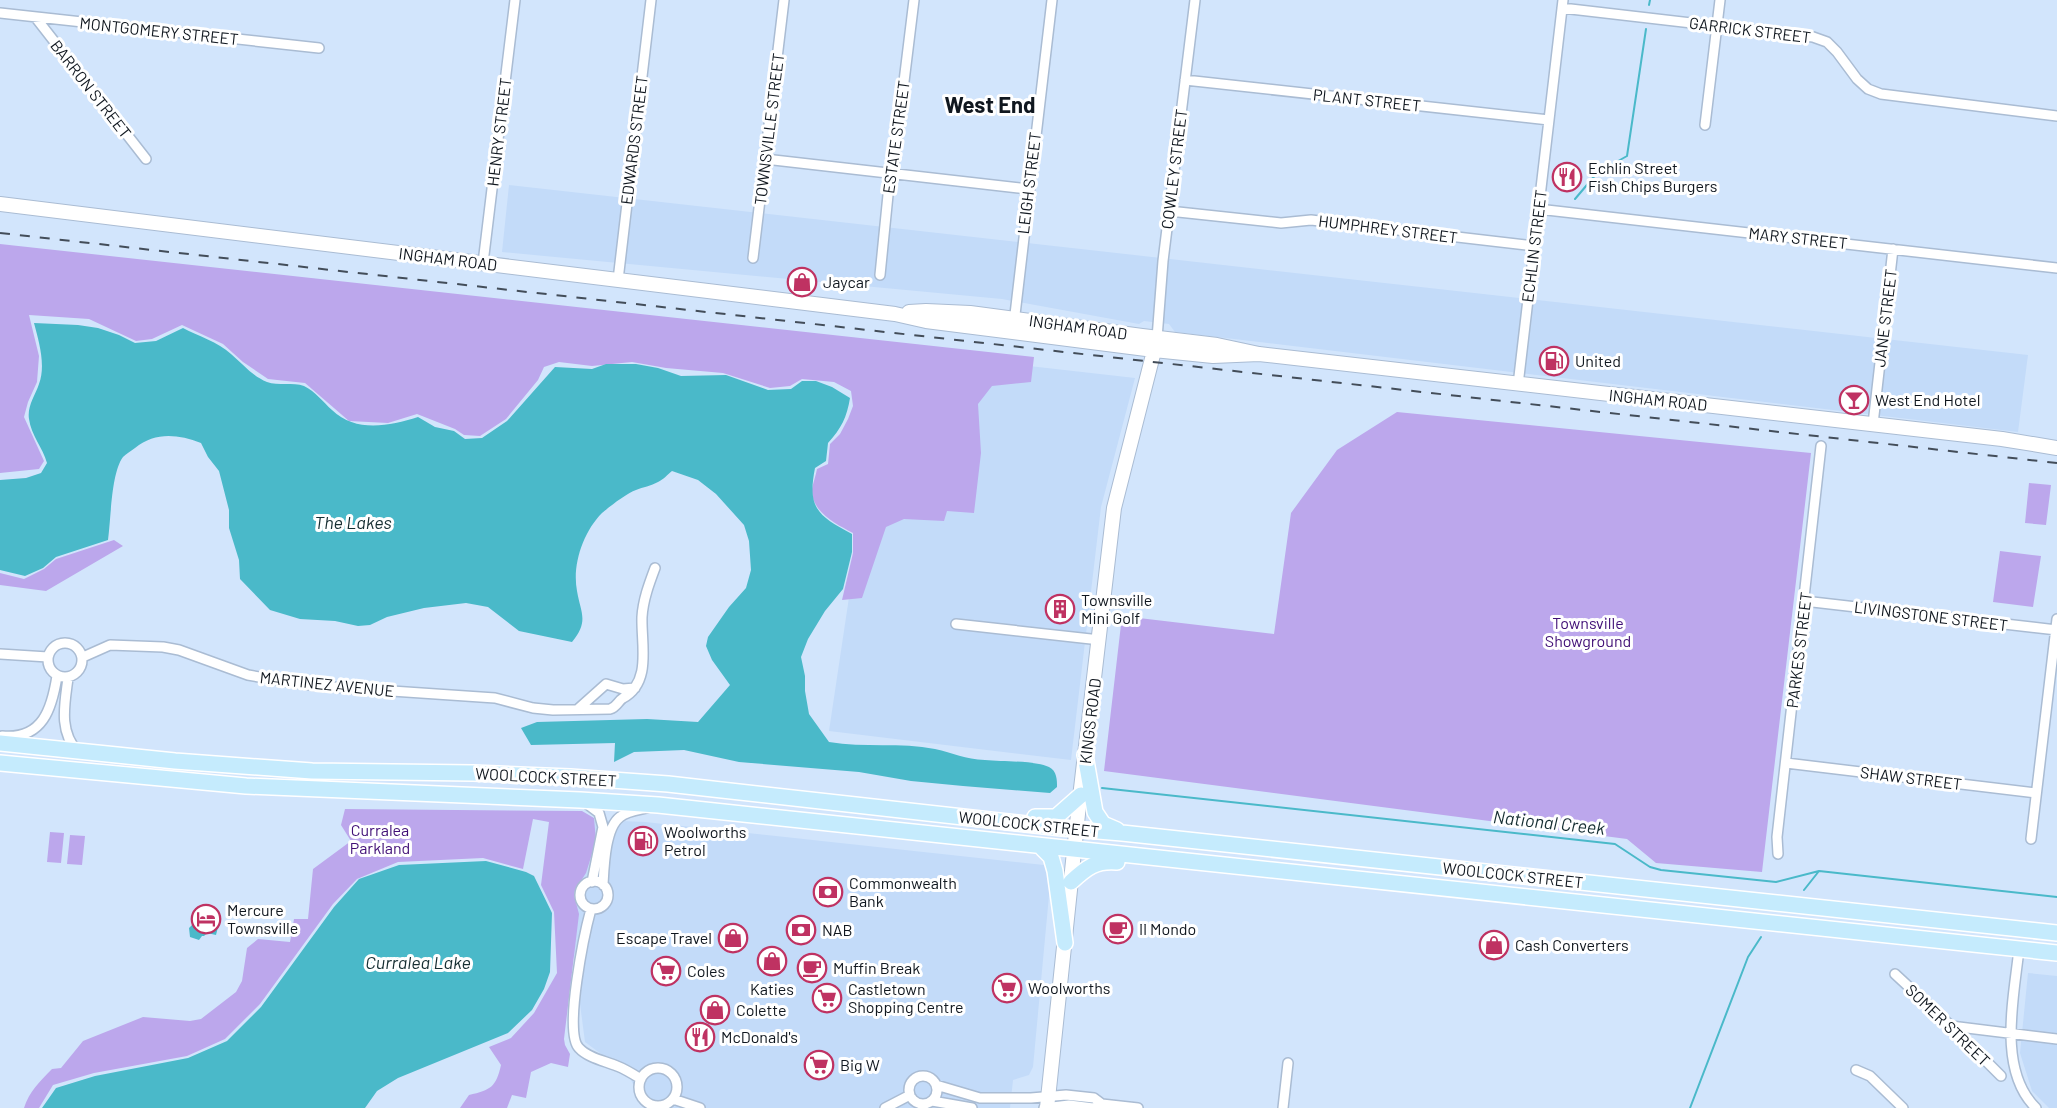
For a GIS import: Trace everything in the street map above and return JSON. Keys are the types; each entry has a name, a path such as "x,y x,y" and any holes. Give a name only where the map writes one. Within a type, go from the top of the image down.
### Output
{"main road":[{"name":"INGHAM ROAD","path":"0,204 895,314 953,311 1014,325 1156,344 1213,356 1259,354 2002,439 2057,448"},
{"name":"KINGS ROAD","path":"1047,1105 1114,508 1156,344"},
{"name":"WOOLCOCK STREET","path":"0,743 78,752 312,771 473,773 669,784 1077,830 2057,933"},
{"path":"1085,755 1095,812 1103,824 1122,833"},
{"name":"WOOLCOCK STREET","path":"0,763 246,786 658,805 2057,953"},
{"path":"954,816 1009,815 1050,818 1066,809 1080,795"},
{"path":"1040,846 1051,857 1055,871 1065,943"},
{"path":"1071,882 1089,866 1110,862 1256,877 1314,876"},
{"path":"1994,926 2016,938 2019,949"}],"street":[{"name":"HENRY STREET","path":"483,263 514,0"},
{"name":"EDWARDS STREET","path":"618,280 651,0"},
{"name":"TOWNSVILLE STREET","path":"753,258 784,0"},
{"name":"ESTATE STREET","path":"880,275 889,185 914,0"},
{"name":"LEIGH STREET","path":"1014,325 1028,189 1052,0"},
{"name":"COWLEY STREET","path":"1156,344 1169,211 1195,0"},
{"path":"1705,125 1720,0"},
{"name":"GARRICK STREET","path":"1563,4 1797,34 1827,42 1857,79 1868,89 1881,94 2057,116"},
{"name":"ECHLIN STREET","path":"1518,385 1563,4"},
{"name":"MONTGOMERY STREET","path":"0,14 319,48"},
{"name":"BARRON STREET","path":"36,18 146,159"},
{"name":"PLANT STREET","path":"1185,80 1549,120"},
{"path":"765,159 1028,189"},
{"name":"MARY STREET","path":"1538,209 2057,268"},
{"name":"HUMPHREY STREET","path":"1169,211 1281,223 1311,220 1534,246"},
{"name":"JANE STREET","path":"1873,424 1893,249"},
{"name":"PARKES STREET","path":"1778,854 1777,837 1821,446"},
{"path":"597,692 599,704 606,709 614,708 635,688 642,671 644,646 642,618 645,599 656,568"},
{"name":"LIVINGSTONE STREET","path":"1804,601 2056,630"},
{"path":"2031,839 2057,619"},
{"path":"956,624 1100,640"},
{"path":"64,643 76,646 82,657 80,669 74,676 68,678 57,676 49,667 48,657 53,648 64,643"},
{"name":"MARTINEZ AVENUE","path":"82,657 110,645 163,647 179,650 248,675 282,681 318,686 495,698 533,708 553,710 606,709"},
{"path":"0,654 48,657"},
{"path":"0,736 12,737 34,729 51,707 57,676"},
{"path":"68,678 64,725 66,735 78,752"},
{"path":"578,709 606,684 617,688 635,688"},
{"path":"617,688 621,699"},
{"name":"SHAW STREET","path":"1785,763 2036,793"},
{"path":"580,800 599,813 603,827 592,882"},
{"path":"603,885 592,882 584,886 580,895 583,904 591,909 599,908 606,903 608,895 603,885 609,838 615,822 620,816 658,805"},
{"path":"591,909 583,938 573,1028 578,1048 589,1055 619,1066 641,1079"},
{"path":"1993,946 2009,957 2016,980"},
{"path":"2019,949 2010,1034 2016,1073 2029,1106"},
{"name":"SOMER STREET","path":"1895,974 2001,1076"},
{"path":"1951,1026 2057,1039"},
{"path":"1283,1108 1288,1063"},
{"path":"655,1068 670,1072 676,1081 677,1088 673,1099 664,1105 649,1104 640,1092 641,1079 655,1068"},
{"path":"1856,1070 1870,1076 1903,1108"},
{"path":"972,1108 932,1101 920,1104 915,1102 910,1095 910,1086 916,1078 925,1076 936,1084 980,1098 1047,1105 1066,1095 1094,1098 1102,1104 1138,1108"},
{"path":"932,1101 935,1098 936,1084"},
{"path":"885,1108 910,1095"},
{"path":"673,1099 700,1108"}],"shaded area":[{"path":"509,185 2028,355 2018,432 1175,332 1169,324 1144,321 1139,324 1002,299 502,252"},
{"path":"886,350 1135,378 1101,507 1071,760 829,731"},
{"name":"Castletown Shopping Centre","path":"574,819 645,822 1044,865 1050,876 1050,885 1033,1067 1029,1075 1013,1080 1010,1108 645,1108 628,1074 585,1042 565,890"},
{"path":"2028,973 2057,976 2057,1108 2049,1108 2032,1091 2020,1053"}],"green space":[{"path":"0,244 1034,357 1031,382 992,386 978,404 981,453 974,513 947,511 944,521 904,519 886,527 862,598 842,600 853,553 853,533 820,511 812,489 817,469 828,464 830,444 840,434 853,406 851,391 834,382 802,379 790,386 770,388 723,373 666,368 632,362 592,366 559,362 544,367 538,380 506,419 480,436 464,435 455,429 417,414 388,423 349,421 305,383 268,379 243,362 223,344 182,325 152,339 136,341 89,319 29,315 39,356 37,382 24,417 44,461 39,469 0,473"},
{"name":"Townsville Showground","path":"1397,412 1811,453 1762,872 1656,863 1627,839 1104,771 1122,616 1274,634 1291,513 1337,450"},
{"path":"2029,483 2051,485 2046,525 2025,523"},
{"path":"114,540 123,546 46,591 0,585 0,573 24,579 44,569 56,559"},
{"path":"2000,551 2041,556 2033,607 1993,602"},
{"name":"Curralea Parkland","path":"345,809 582,811 594,818 596,841 586,873 574,895 579,914 564,1039 570,1054 568,1067 551,1063 531,1072 526,1098 512,1095 507,1108 460,1108 469,1095 483,1091 494,1083 501,1065 489,1047 511,1038 534,1013 557,973 554,912 541,885 549,822 533,819 523,869 483,858 398,862 357,879 333,904 260,1004 225,1039 187,1056 94,1073 53,1085 39,1108 24,1108 39,1082 52,1069 61,1068 83,1041 143,1017 190,1021 201,1019 236,992 242,981 247,948 258,939 290,942 294,919 308,919 313,869 351,841 341,825"},
{"path":"50,832 64,833 61,863 47,862"},
{"path":"70,835 85,836 82,865 67,864"}],"water":[{"name":"The Lakes","path":"34,323 98,328 135,343 156,341 183,328 220,346 262,379 271,383 300,385 308,388 332,410 351,422 362,425 384,425 418,417 435,427 454,431 465,439 482,438 507,421 555,367 592,369 606,364 636,364 658,368 681,376 726,375 768,390 791,389 802,381 816,381 832,387 850,398 843,422 828,443 826,461 815,468 814,502 823,516 852,534 852,552 843,589 825,611 808,639 801,657 809,714 829,742 922,747 978,759 1035,763 1054,771 1057,787 1050,793 911,781 859,772 739,762 684,750 634,752 614,762 615,743 531,745 521,728 537,722 647,719 698,722 730,685 712,660 706,646 708,637 746,588 751,570 749,541 744,525 716,494 698,480 672,471 653,485 632,492 618,500 602,513 589,530 580,549 576,571 582,623 572,642 519,631 488,607 466,603 424,608 387,617 370,625 358,626 335,621 300,619 270,610 240,579 239,560 229,528 229,510 219,471 201,443 175,436 150,439 123,457 114,485 108,540 56,557 43,568 25,576 0,570 0,480 26,478 41,473 47,463 29,419 30,405 39,384 42,369"},
{"name":"Curralea Lake","path":"486,861 534,876 552,913 550,972 544,989 532,1010 508,1033 398,1078 377,1091 365,1108 42,1108 56,1088 95,1076 188,1058 227,1041 261,1007 334,907 359,879 399,865"},
{"path":"210,921 219,923 216,935 207,933 199,940 190,937 189,928 194,923 200,922 206,926"}],"waterway":[{"path":"1649,5 1650,0"},
{"path":"1575,199 1597,173 1627,156 1646,29"},
{"name":"National Creek","path":"1102,788 1615,844 1650,867 1661,870 1776,882 1819,871 2057,897"},
{"path":"1804,890 1819,871"},
{"path":"1690,1108 1748,957 1761,937"}],"railway":[{"path":"0,233 2057,463"}],"place":[{"name":"Echlin Street Fish Chips Burgers","path":"1567,177"},
{"name":"Jaycar","path":"802,282"},
{"name":"United","path":"1554,361"},
{"name":"West End Hotel","path":"1854,400"},
{"name":"Townsville Mini Golf","path":"1060,609"},
{"name":"Woolworths Petrol","path":"643,841"},
{"name":"Commonwealth Bank","path":"828,892"},
{"name":"Mercure Townsville","path":"206,919"},
{"name":"Il Mondo","path":"1118,929"},
{"name":"NAB","path":"801,930"},
{"name":"Escape Travel","path":"733,938"},
{"name":"Cash Converters","path":"1494,945"},
{"name":"Katies","path":"772,961"},
{"name":"Muffin Break","path":"812,968"},
{"name":"Coles","path":"666,971"},
{"name":"Woolworths","path":"1007,988"},
{"name":"Castletown Shopping Centre","path":"827,998"},
{"name":"Colette","path":"715,1010"},
{"name":"McDonald's","path":"700,1037"},
{"name":"Big W","path":"819,1065"}],"district":[{"name":"West End","path":"990,105"}]}
